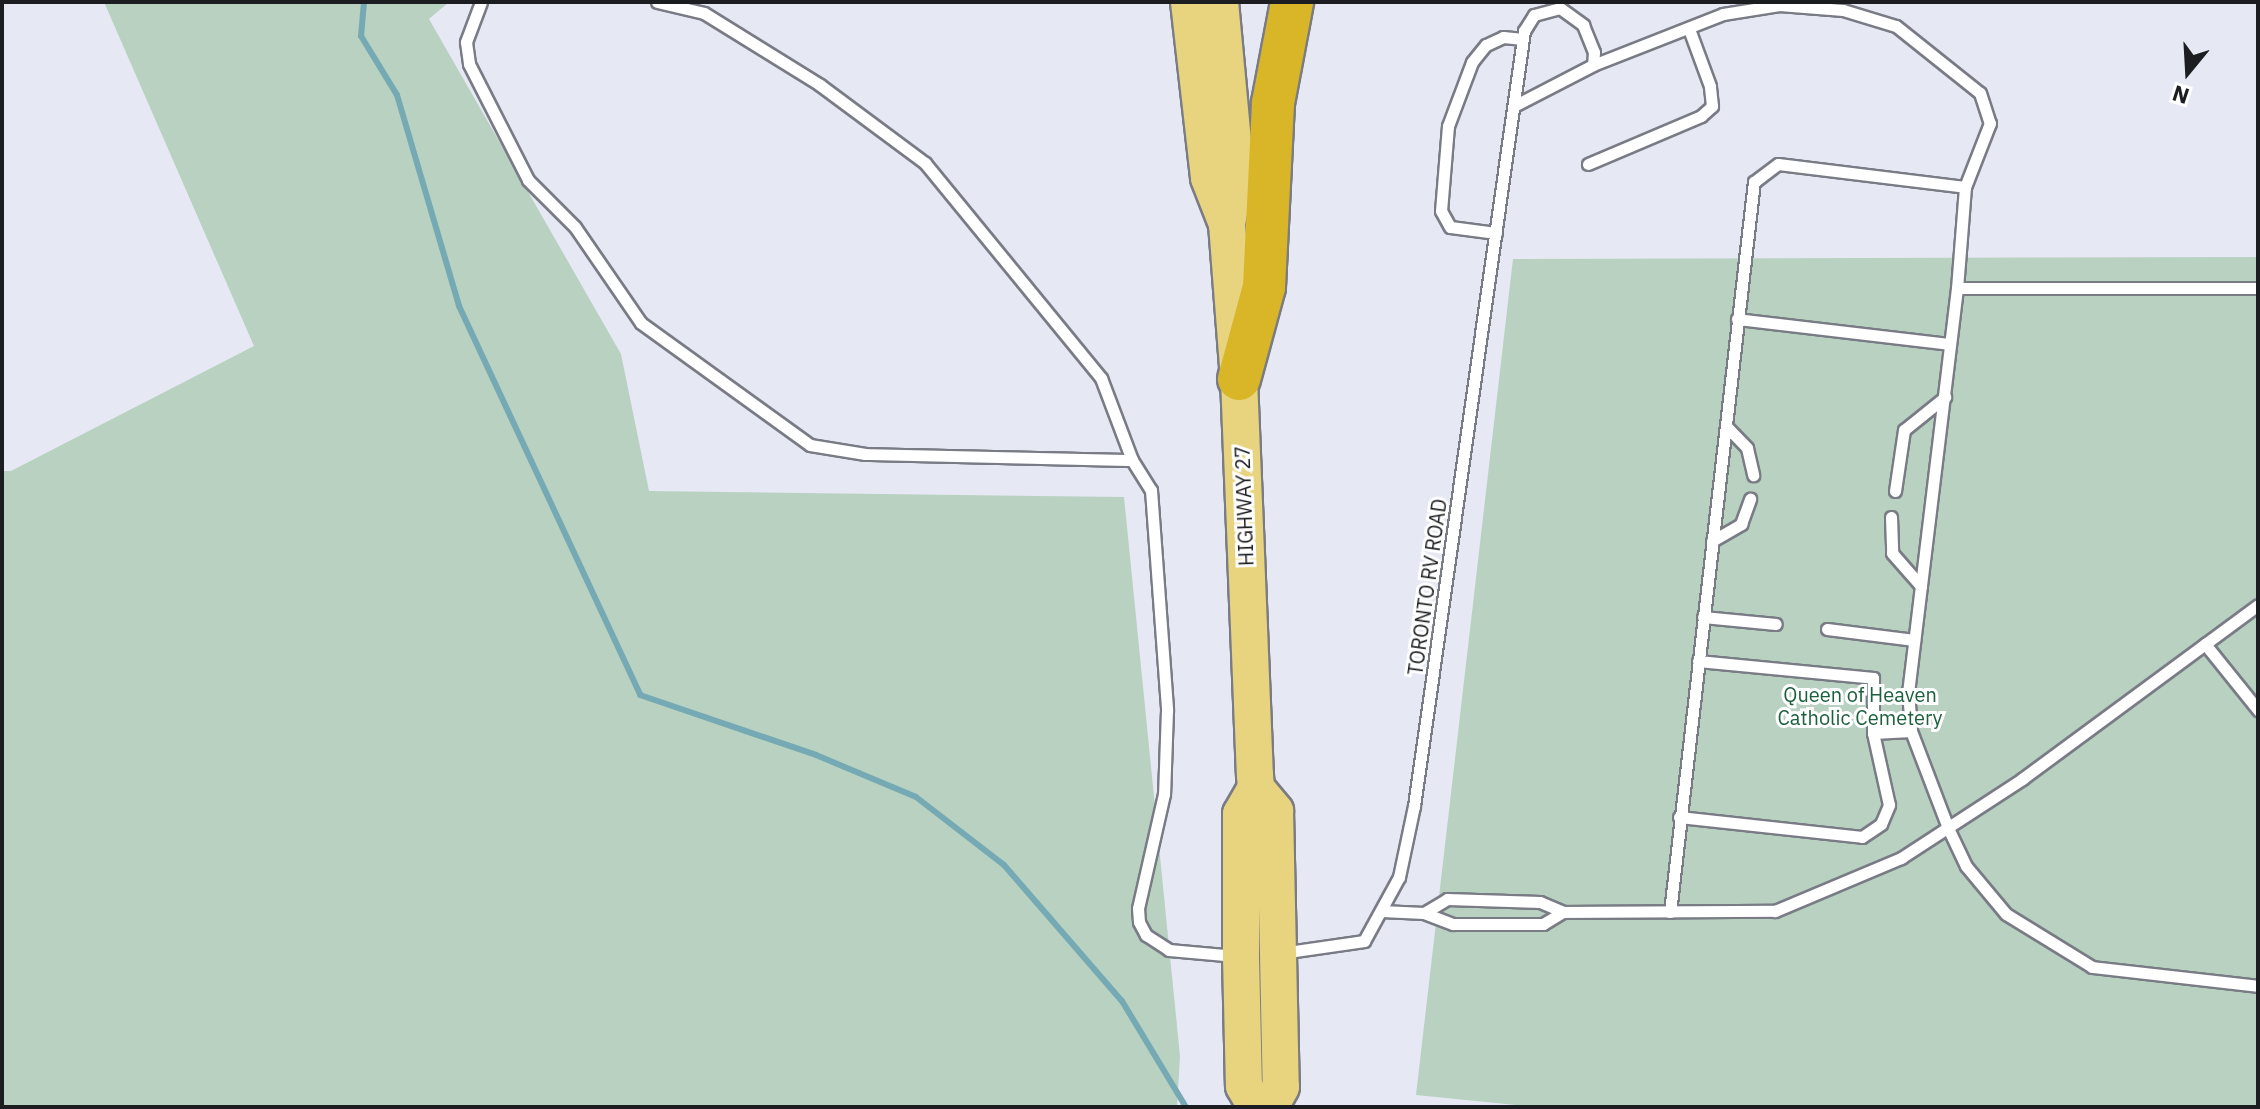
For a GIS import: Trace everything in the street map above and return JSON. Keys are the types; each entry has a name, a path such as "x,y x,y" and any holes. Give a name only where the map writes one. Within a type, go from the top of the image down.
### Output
{"highway":[{"path":"1239,379 1264,287 1263,226 1273,103 1292,2"}],"main road":[{"name":"HIGHWAY 27","path":"1189,2 1209,178 1227,224"},
{"name":"HIGHWAY 27","path":"1220,2 1236,174 1227,224 1239,379 1256,788 1241,814 1259,955 1281,1087 1270,1107"},
{"name":"HIGHWAY 27","path":"1256,1107 1244,1086 1259,955"}],"lane":[{"path":"481,2 466,42 469,64 528,180 575,227 641,323 810,445 865,454 1132,460"},
{"path":"657,2 704,13 820,85 925,163 1101,378 1132,460 1151,490 1167,710 1164,794 1138,908 1139,922 1146,935 1169,950 1259,955"},
{"path":"1514,106 1593,65 1723,14 1779,5 1843,10 1896,26 1980,93 1990,123 1965,187 1945,397 1908,690 1911,731 1966,866 2006,914 2092,967 2258,986"},
{"path":"1496,233 1450,227 1441,211 1448,126 1472,62 1486,45 1503,37 1523,39 1534,15 1560,8 1583,25 1594,52 1593,65"},
{"path":"1588,164 1701,116 1712,106 1710,86 1689,29"},
{"name":"TORONTO RV ROAD","path":"1259,955 1364,941 1399,877 1414,806 1523,39"},
{"path":"1670,912 1754,182 1778,164 1965,187"},
{"path":"1957,288 2258,288"},
{"path":"1737,319 1950,344"},
{"path":"1895,491 1904,430 1945,397"},
{"path":"1727,427 1747,448 1753,475"},
{"path":"1712,541 1741,524 1750,499"},
{"path":"1891,517 1892,553 1921,586"},
{"path":"1424,913 1447,899 1540,902 1563,912 1775,911 1901,858 1948,828 2258,605"},
{"path":"1703,617 1776,624"},
{"path":"1827,629 1914,640"},
{"path":"2205,644 2258,710"},
{"path":"1679,817 1862,837 1881,824 1889,805 1873,733 1873,678 1698,661"},
{"path":"1873,733 1911,731"},
{"path":"1381,911 1424,913 1453,924 1543,924 1563,912"}],"green space":[{"path":"104,2 449,2 429,19 621,354 649,491 1124,497 1180,1056 1177,1107 2,1107 2,471 11,471 254,346"},
{"name":"Queen of Heaven Catholic Cemetery","path":"2258,257 2258,1107 1536,1107 1416,1095 1513,259"}],"waterway":[{"path":"364,2 361,36 397,95 459,306 640,695 816,755 916,797 1004,865 1122,1001 1186,1107"}]}
